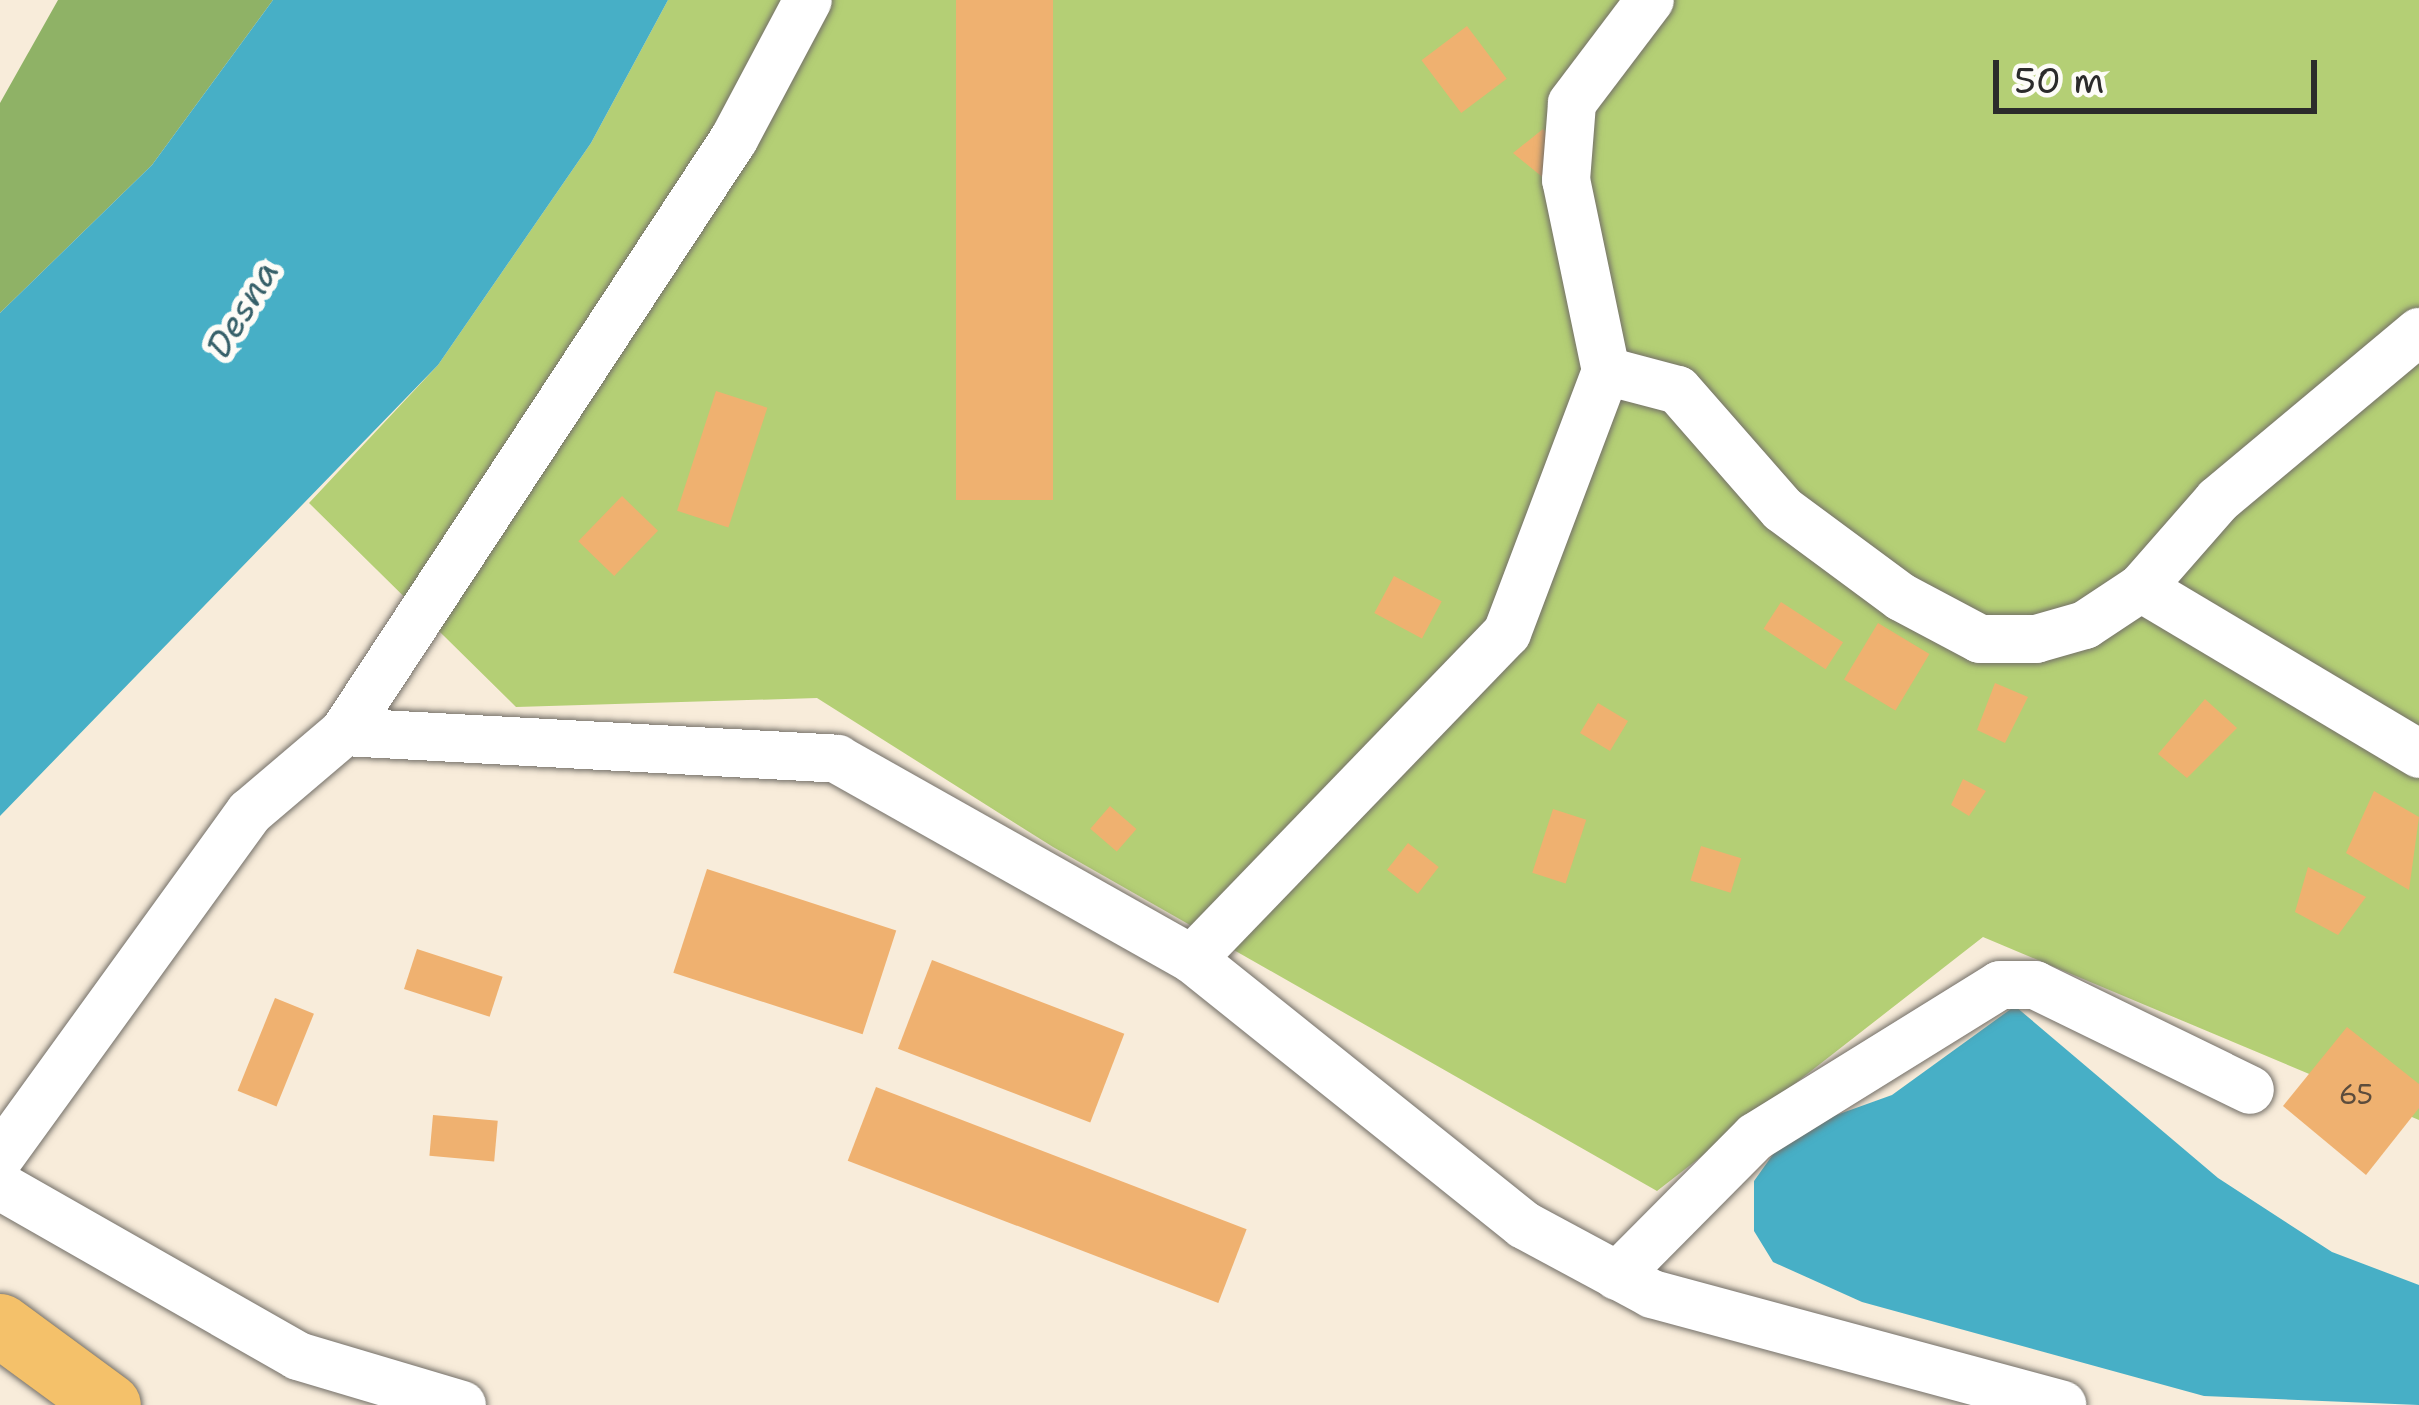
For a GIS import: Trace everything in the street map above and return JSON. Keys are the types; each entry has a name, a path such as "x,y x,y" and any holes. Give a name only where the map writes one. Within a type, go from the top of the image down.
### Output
{"main road":[{"path":"0,1325 109,1405"}],"street":[{"path":"0,1157 250,812 344,732 734,139 808,0"},
{"path":"1192,959 1507,634 1606,371 1566,180 1572,103 1650,0"},
{"path":"1606,371 1678,390 1782,509 1980,639 2085,625 2141,588 2218,500 2419,332"},
{"path":"2141,588 2419,754"},
{"path":"344,732 837,759 1192,959 1524,1225 1617,1276 2062,1405"},
{"path":"1617,1276 1755,1137 2000,985 2035,985 2249,1090"},
{"path":"0,1186 298,1356 462,1405"}],"green space":[{"path":"58,0 273,0 152,165 0,313 0,103"},
{"path":"668,0 2419,0 2419,1120 1983,937 1657,1191 1053,847 817,698 516,707 309,503 438,365 591,143"}],"water":[{"name":"Desna","path":"273,0 668,0 591,143 438,365 0,816 0,313 152,165"},
{"path":"2015,1006 2218,1178 2332,1252 2419,1285 2419,1405 2204,1396 1862,1302 1773,1262 1754,1231 1754,1181 1789,1132 1892,1095"}],"building":[{"path":"956,0 1053,0 1053,500 956,500"},
{"path":"1467,26 1507,79 1461,113 1421,60"},
{"path":"1543,129 1568,157 1546,180 1513,153"},
{"path":"716,391 767,408 728,528 677,511"},
{"path":"622,496 658,531 614,576 578,541"},
{"path":"1394,576 1442,601 1422,638 1374,613"},
{"path":"1781,602 1843,642 1826,669 1764,629"},
{"path":"1878,623 1929,654 1895,710 1844,680"},
{"path":"1995,683 2028,697 2005,743 1977,730"},
{"path":"2205,699 2237,728 2187,778 2158,754"},
{"path":"1598,703 1628,721 1610,751 1580,733"},
{"path":"1963,779 1986,791 1969,816 1951,805"},
{"path":"2374,791 2419,817 2409,890 2346,853"},
{"path":"1110,806 1136,829 1117,852 1090,829"},
{"path":"1553,809 1586,820 1566,884 1532,873"},
{"path":"1408,843 1439,867 1418,894 1387,870"},
{"path":"1701,846 1741,858 1731,893 1690,880"},
{"path":"2308,867 2366,897 2338,935 2295,912"},
{"path":"707,869 896,930 863,1034 673,973"},
{"path":"417,949 503,977 490,1017 404,989"},
{"path":"932,960 1124,1034 1090,1123 898,1049"},
{"path":"275,998 314,1014 276,1106 238,1091"},
{"path":"2347,1027 2419,1084 2419,1108 2366,1175 2283,1106"},
{"path":"876,1087 1247,1229 1218,1303 848,1161"},
{"path":"433,1115 498,1121 494,1162 429,1156"}]}
